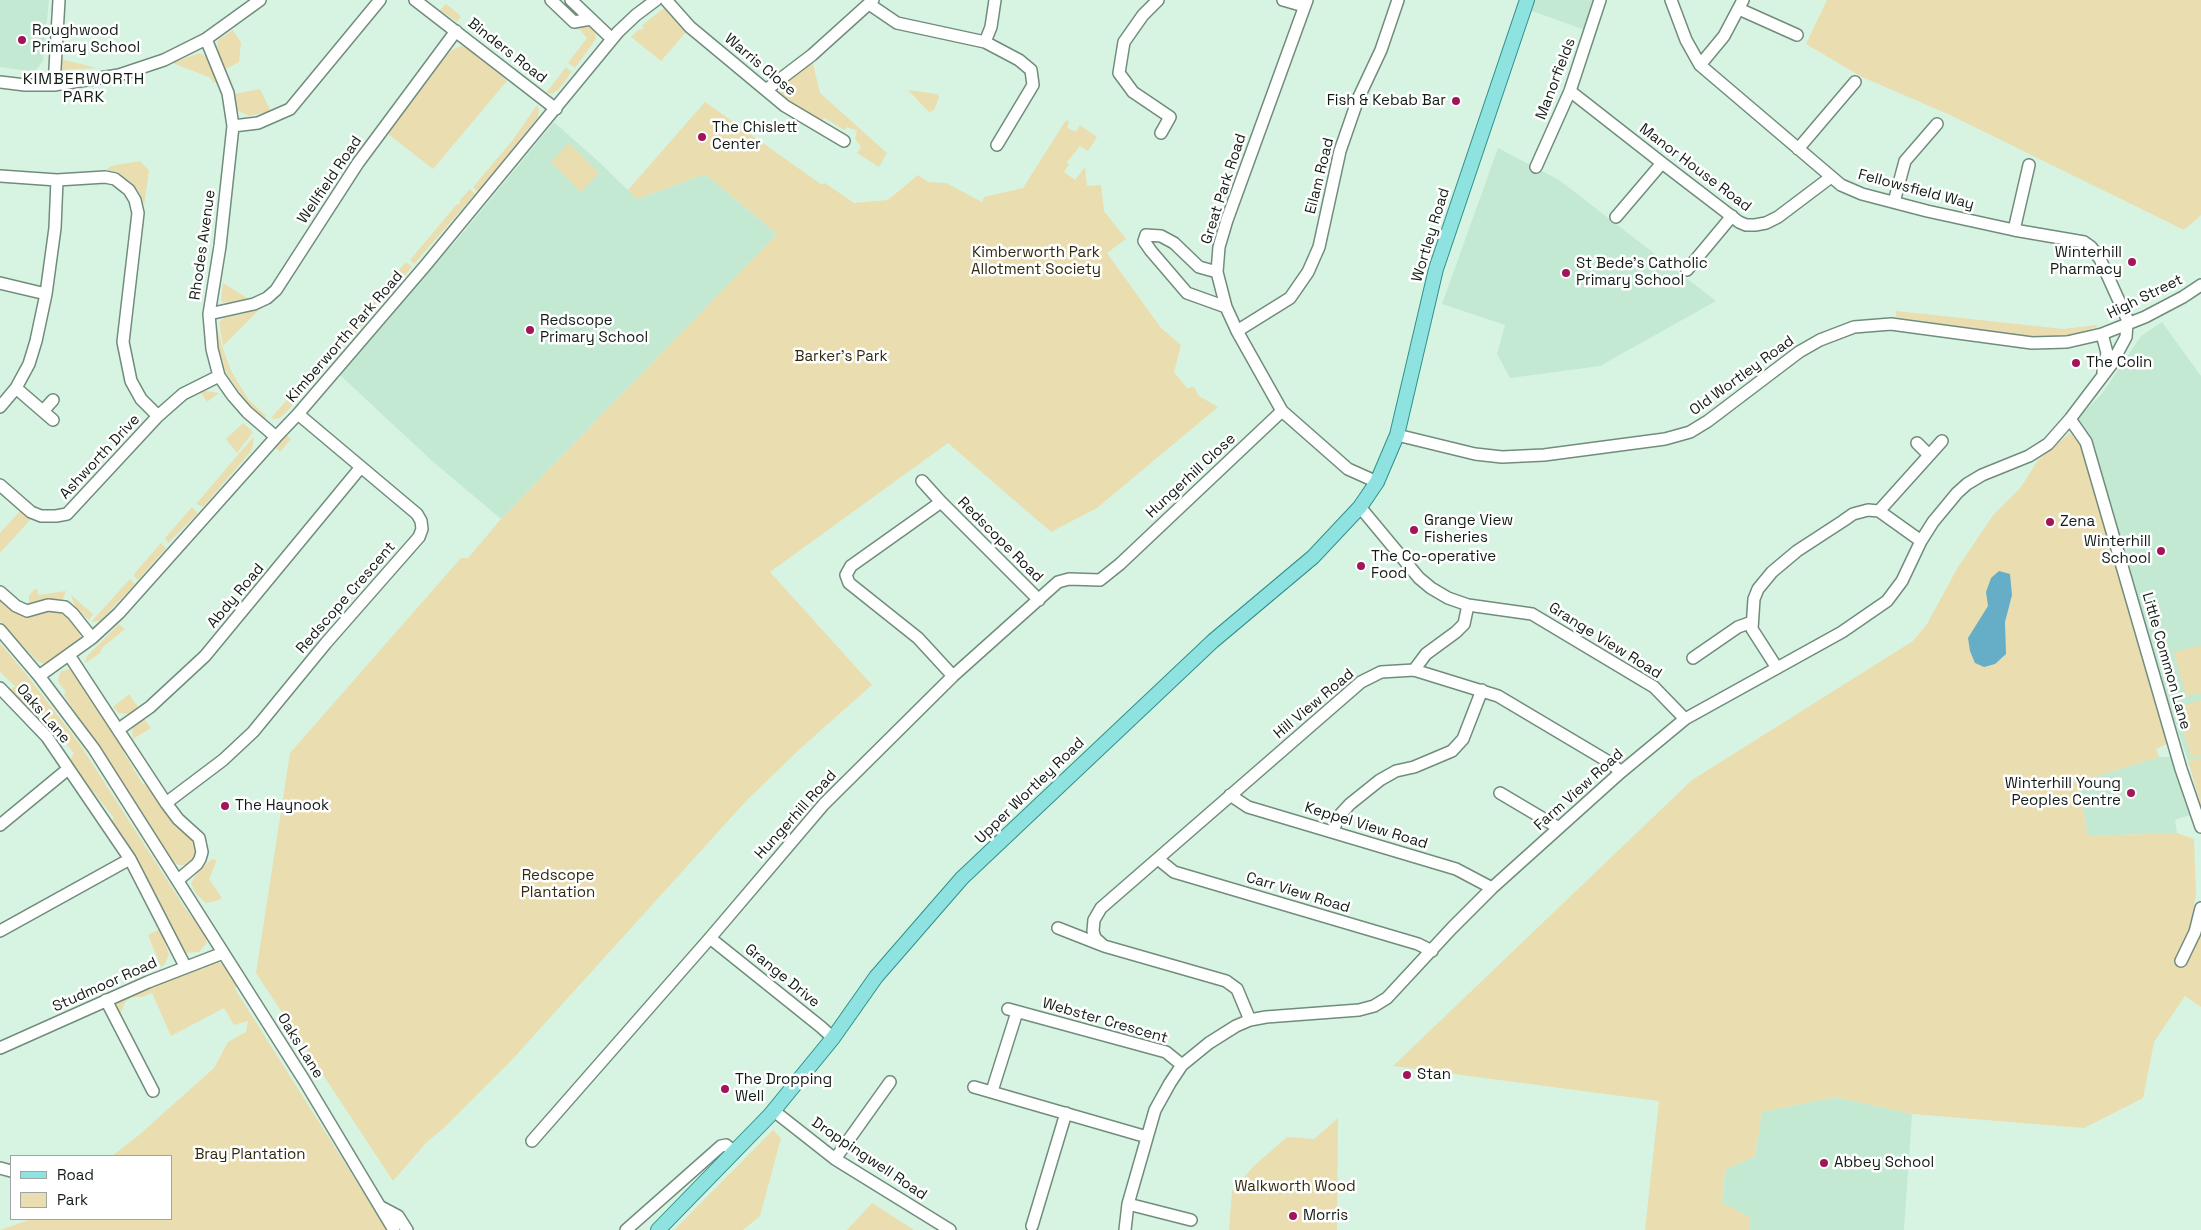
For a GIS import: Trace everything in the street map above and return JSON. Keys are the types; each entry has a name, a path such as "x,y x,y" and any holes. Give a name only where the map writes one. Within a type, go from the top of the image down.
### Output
{"main road":[{"name":"Wortley Road","path":"1377,482 1398,435 1436,269 1527,0"},
{"name":"Upper Wortley Road","path":"658,1230 774,1111 833,1038 876,977 962,878 1059,784 1213,641 1313,557 1360,507 1377,482"}],"street":[{"path":"54,85 59,0"},
{"path":"0,82 25,85 54,85 119,75 164,60 206,40 260,0"},
{"path":"233,126 258,123 290,109 380,0"},
{"name":"Binders Road","path":"415,0 556,109"},
{"path":"551,0 574,22 591,19"},
{"path":"571,0 612,39"},
{"name":"Kimberworth Park Road","path":"39,676 69,656 120,613 276,436 298,414 452,235 612,39 636,15 656,0"},
{"name":"Warris Close","path":"666,0 690,27 766,90 803,118 844,141"},
{"path":"985,42 991,27 995,0"},
{"path":"1158,0 1143,15 1124,42 1119,73 1133,92 1170,118 1161,133"},
{"path":"1283,0 1306,3"},
{"name":"Eilam Road","path":"1237,331 1290,298 1308,272 1319,247 1340,151 1358,99 1380,50 1398,0"},
{"name":"Manorfields","path":"1536,167 1570,90 1600,0"},
{"name":"Fellowsfield Way","path":"1671,0 1686,40 1700,65 1831,177 1854,191 1894,202 2014,230 2078,240 2091,247 2100,259 2128,324"},
{"path":"766,90 812,55 871,2 896,23 985,42 1019,60 1032,70 1033,85 997,145"},
{"name":"Great Park Road","path":"1306,3 1227,220 1219,247 1217,272 1226,307 1237,331 1282,411 1348,468 1377,482"},
{"path":"1700,65 1724,36 1741,5 1797,35"},
{"name":"Wellfield Road","path":"209,314 254,304 267,298 276,290 358,163 456,32"},
{"name":"Rhodes Avenue","path":"206,40 228,92 233,126 220,246 209,314 212,349 219,376 247,412 276,436"},
{"path":"1798,149 1855,82"},
{"name":"Manor House Road","path":"1570,90 1662,163 1746,225 1755,226 1778,217 1831,177"},
{"path":"1894,202 1906,161 1937,124"},
{"path":"1616,216 1662,163"},
{"path":"2014,230 2029,166"},
{"path":"0,176 57,180 105,177 115,179 129,190 135,200 138,213 123,342 131,381 142,399 158,416"},
{"path":"2,400 16,388 29,364 46,294 55,228 57,180"},
{"path":"1687,270 1732,216"},
{"path":"1217,272 1199,267 1174,243 1161,236 1146,235 1144,241 1151,252 1187,294 1226,307"},
{"path":"0,283 46,294"},
{"name":"High Street","path":"2102,334 2161,309 2201,285"},
{"name":"Old Wortley Road","path":"1398,435 1475,454 1502,457 1544,455 1665,439 1690,432 1708,421 1764,377 1799,352 1820,340 1854,327 1872,324 1909,325 2032,343 2067,342 2102,334"},
{"name":"Farm View Road","path":"1125,1230 1128,1204 1154,1110 1182,1065 1209,1043 1236,1026 1250,1020 1266,1017 1360,1010 1374,1006 1387,998 1492,888 1685,718 1842,632 1887,601 1902,581 1921,541 1946,505 1967,484 1982,475 2030,456 2048,444 2070,419 2122,346 2128,324"},
{"name":"Farm View Road","path":"2102,334 2107,353 2102,376"},
{"name":"Ashworth Drive","path":"0,485 30,512 41,516 67,514 158,416 183,394 219,376"},
{"path":"16,388 53,420"},
{"path":"43,411 53,400"},
{"name":"Hungerhill Close","path":"1120,564 1282,411"},
{"name":"Redscope Crescent","path":"166,803 223,760 253,732 326,643 418,537 422,529 421,521 417,514 298,414"},
{"name":"Little Common Lane","path":"2070,419 2086,442 2181,769 2201,827"},
{"path":"1879,511 1942,441"},
{"path":"1917,443 1929,455"},
{"name":"Abdy Road","path":"119,729 150,708 204,656 361,467"},
{"name":"Redscope Road","path":"922,481 1039,600"},
{"name":"Redscope Road","path":"941,502 851,566 846,575 849,583 918,638 952,676"},
{"name":"Grange View Road","path":"1360,507 1419,578 1431,588 1448,598 1468,605 1532,614 1654,687 1685,718"},
{"path":"1777,668 1752,629 1752,608 1758,589 1772,572 1797,551 1853,514 1868,510 1879,511 1921,541"},
{"name":"Hungerhill Road","path":"532,1141 710,938 824,804 952,676 1058,582 1069,578 1100,580 1120,564"},
{"path":"0,592 16,606 27,611 55,605 65,608 73,614 92,638"},
{"path":"1414,670 1426,654 1464,624 1468,605"},
{"path":"1695,654 1738,627 1752,622"},
{"name":"Oaks Lane","path":"0,630 39,676 94,749 329,1120 394,1230"},
{"path":"69,656 119,729 166,803 178,819 200,838 200,860 178,880"},
{"name":"Hill View Road","path":"1104,946 1096,938 1093,931 1094,920 1101,908 1360,682 1381,672 1414,670 1498,696 1609,762 1622,772"},
{"name":"Oaks Lane","path":"0,689 47,737 130,858 185,966"},
{"path":"1333,832 1338,817 1350,804 1380,780 1396,771 1414,767 1452,751 1463,739 1482,690"},
{"path":"0,825 68,769"},
{"path":"1500,793 1559,828"},
{"name":"Keppel View Road","path":"1230,795 1248,807 1456,869 1492,888"},
{"path":"0,931 130,858"},
{"name":"Carr View Road","path":"1158,859 1174,872 1408,941 1432,951"},
{"path":"2181,961 2194,932 2201,908"},
{"path":"1058,928 1104,946 1226,981 1237,989 1250,1020"},
{"name":"Grange Drive","path":"710,938 821,1026 833,1038"},
{"name":"Studmoor Road","path":"0,1048 185,966 223,953"},
{"path":"106,1000 153,1091"},
{"name":"Webster Crescent","path":"992,1091 1013,1010 1166,1052 1182,1065"},
{"path":"836,1159 890,1082"},
{"path":"974,1087 1147,1137"},
{"name":"Droppingwell Road","path":"774,1111 836,1159 950,1230"},
{"path":"1032,1226 1066,1113"},
{"path":"626,1230 720,1146 726,1145 735,1152"},
{"path":"1128,1204 1191,1220"},
{"path":"379,1206 398,1216 406,1230"}],"shaded area":[{"name":"Roughwood Primary School","path":"0,0 49,0 43,61 34,72 0,67"},
{"path":"1527,0 1600,0 1590,32 1524,8"},
{"name":"Redscope Primary School","path":"554,122 637,199 705,174 777,234 501,519 431,460 339,374 429,269 457,240"},
{"name":"St Bede's Catholic Primary School","path":"1498,148 1559,180 1716,301 1600,366 1510,378 1497,354 1505,325 1442,304"},
{"name":"Winterhill School","path":"2162,322 2201,376 2201,758 2188,761 2075,420 2101,395 2141,336"},
{"path":"2159,757 2172,757 2190,815 2175,820 2177,833 2088,836 2078,782"},
{"name":"Abbey School","path":"1836,1097 1912,1114 1904,1230 1750,1230 1750,1217 1722,1203 1725,1170 1755,1156 1762,1112"}],"green space":[{"path":"1827,0 2201,0 2201,215 2184,230 1950,115 1860,76 1806,44"},
{"path":"446,4 461,16 457,22 440,10"},
{"path":"663,9 669,10 687,31 661,61 631,37 639,29 644,28 642,25"},
{"path":"586,23 595,32 596,39 575,68 568,63 587,38 576,25"},
{"path":"233,30 241,43 239,62 226,69 219,56 217,43 219,39"},
{"path":"461,46 466,47 507,81 433,169 387,133 443,60 452,50"},
{"path":"199,53 206,56 219,81 213,83 211,78 173,63"},
{"path":"59,59 97,68 63,70 59,64"},
{"path":"812,60 820,93 887,153 879,167 857,153 861,147 855,139 857,131 847,127 844,130 825,118 818,121 781,97 781,87"},
{"path":"566,67 572,72 559,89 552,94 546,93"},
{"path":"260,89 271,111 249,116 237,110 234,94"},
{"path":"908,90 937,94 939,97 934,110 929,112"},
{"name":"Barker's Park","path":"705,102 822,185 825,183 854,203 888,200 918,175 928,182 946,183 982,202 984,197 1023,188 1066,120 1069,122 1067,128 1076,132 1080,125 1097,137 1088,151 1080,146 1067,162 1069,164 1064,172 1075,180 1085,167 1087,186 1101,185 1104,211 1126,239 1107,253 1161,328 1181,345 1174,372 1187,388 1194,387 1199,396 1218,407 1097,508 1051,532 948,443 770,572 872,685 803,746 746,801 509,1063 445,1127 427,1142 393,1181 256,973 290,753 461,558 468,558 501,519 777,234 705,174 637,199 628,190"},
{"path":"537,105 539,110 538,117 478,192 473,187 512,141"},
{"path":"569,143 599,173 581,192 551,162"},
{"path":"140,161 149,170 144,206 141,195 132,183 118,172 106,170 111,166"},
{"path":"470,189 475,194 414,264 410,260 457,204 460,204 460,200"},
{"path":"406,262 412,267 353,335 347,332"},
{"path":"223,283 247,298 235,303 222,302"},
{"path":"262,307 223,346 219,322 224,318"},
{"path":"1896,311 2064,329 2096,325 2097,327 2065,336 2018,336 1896,317"},
{"path":"216,322 231,371 248,399 266,416 263,419 246,401 226,373 215,332"},
{"path":"345,334 349,339 288,410 280,418 271,418"},
{"path":"199,390 219,393 207,402"},
{"path":"243,423 253,432 237,453 226,439"},
{"path":"2070,433 2089,454 2169,743 2156,749 2159,757 2078,782 2088,836 2177,833 2194,839 2196,895 2183,962 2201,928 2201,1007 2185,996 2154,1042 2143,1098 2084,1128 1912,1114 1836,1097 1762,1112 1755,1156 1725,1170 1722,1203 1750,1217 1750,1230 1645,1230 1659,1101 1393,1066 1692,780 1913,641 1927,624 1958,567 1994,514 2021,487 2038,460"},
{"path":"286,435 291,439 280,452 276,448"},
{"path":"254,436 252,450 203,507 196,504"},
{"path":"192,507 197,514 168,543 165,538"},
{"path":"21,510 31,519 0,553 0,533"},
{"path":"161,543 166,548 138,580 134,574"},
{"path":"130,579 135,584 100,621 91,622"},
{"path":"37,589 38,595 66,591 63,599 29,603 29,595"},
{"path":"0,595 18,610 52,609 64,611 81,630 80,638 55,661 45,664 37,661 0,621"},
{"path":"71,595 93,614 89,620 75,607"},
{"path":"119,624 125,629 103,647 99,654 85,663 87,656"},
{"path":"0,643 79,743 187,911 203,930 207,943 199,952 186,953 178,947 136,858 112,820 114,818 69,761 74,753 41,714 34,719 9,691 15,686 0,672"},
{"path":"2201,645 2201,693 2186,696 2174,652"},
{"path":"69,669 74,672 124,745 124,753 142,783 153,790 198,843 196,857 191,862 186,865 179,865 172,861 64,695 66,692 58,679 61,671"},
{"path":"129,694 138,707 129,714 119,713 113,707"},
{"path":"2201,700 2201,755 2191,758 2177,707"},
{"path":"144,719 151,728 133,739 132,728"},
{"path":"2201,758 2201,806 2188,761"},
{"path":"212,859 217,860 209,879 222,898 206,903 196,894 191,883 197,873"},
{"path":"160,929 169,954 165,964 161,967 148,935"},
{"name":"Bray Plantation","path":"215,960 222,964 237,984 235,989 387,1230 0,1230 28,1220 172,1220 172,1155 113,1155 139,1135 214,1068 228,1042 246,1032 248,1021 234,1025 224,1008 171,1036 152,993 142,997 132,997 125,1002 119,1018 113,1006 115,1001"},
{"name":"Walkworth Wood","path":"1338,1118 1337,1230 1229,1230 1232,1191 1254,1166 1287,1137 1314,1139"},
{"path":"773,1130 781,1138 760,1216 743,1230 674,1230"},
{"path":"872,1203 914,1230 847,1230"}],"water":[{"path":"1999,571 2010,574 2012,595 2005,622 2006,654 1995,664 1984,667 1975,663 1970,651 1968,638 1988,606 1986,592 1991,578"}],"place":[{"name":"Roughwood Primary School","path":"22,40"},
{"name":"Fish & Kebab Bar","path":"1456,101"},
{"name":"The Chislett Center","path":"702,137"},
{"name":"Winterhill Pharmacy","path":"2132,262"},
{"name":"St Bede's Catholic Primary School","path":"1566,273"},
{"name":"Redscope Primary School","path":"530,330"},
{"name":"The Colin","path":"2076,363"},
{"name":"Zena","path":"2050,522"},
{"name":"Grange View Fisheries","path":"1414,530"},
{"name":"Winterhill School","path":"2161,551"},
{"name":"The Co-operative Food","path":"1361,566"},
{"name":"Winterhill Young Peoples Centre","path":"2131,793"},
{"name":"The Haynook","path":"225,806"},
{"name":"Stan","path":"1407,1075"},
{"name":"The Dropping Well","path":"725,1089"},
{"name":"Abbey School","path":"1824,1163"},
{"name":"Morris","path":"1293,1216"}],"district":[{"name":"KIMBERWORTH PARK","path":"84,89"}],"park label":[{"name":"Kimberworth Park Allotment Society","path":"1036,262"},
{"name":"Redscope Plantation","path":"558,884"}]}
